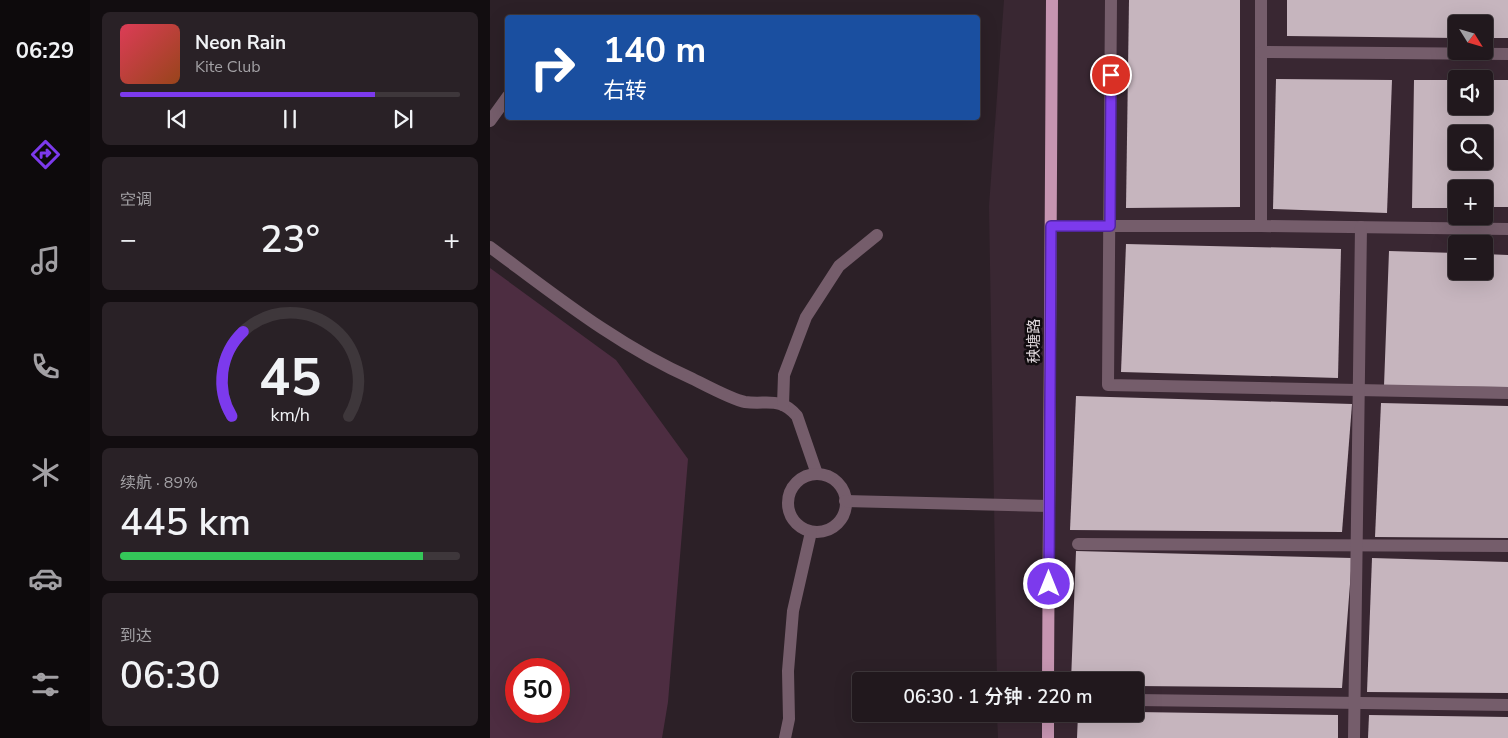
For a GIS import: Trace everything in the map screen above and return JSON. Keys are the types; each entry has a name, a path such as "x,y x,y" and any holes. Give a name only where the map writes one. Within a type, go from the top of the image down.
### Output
{"main road":[{"name":"秧塘路","path":"1048,672 1052,0"},
{"path":"1048,722 1048,738"}],"lane":[{"path":"1111,0 1108,385 1508,394"},
{"path":"1261,0 1261,226"},
{"path":"1261,52 1508,54"},
{"path":"490,121 505,100"},
{"path":"1051,226 1508,229"},
{"path":"1354,738 1361,227"},
{"path":"783,405 784,376 806,317 839,266 877,234"},
{"path":"490,247 613,337 665,367 744,402 773,402 792,410 797,416 818,474"},
{"path":"818,474 827,476 835,481 841,488 845,501 846,507 843,516 837,524 820,532 811,532 794,522 788,505 789,495 793,487 800,480 818,474"},
{"path":"845,501 1049,506"},
{"path":"785,738 789,719 788,671 793,611 811,532"},
{"path":"1078,544 1508,546"},
{"path":"1144,700 1508,705"}],"shaded area":[{"path":"1004,0 1508,0 1508,738 998,738 997,722 1144,722 1144,672 997,672 989,206"},
{"path":"490,268 616,360 688,459 668,702 662,738 490,738"}],"building":[{"path":"1129,0 1240,0 1240,207 1126,208"},
{"path":"1287,0 1508,0 1508,38 1493,38 1493,15 1448,15 1448,38 1287,36"},
{"path":"1276,79 1392,80 1387,213 1273,209"},
{"path":"1414,80 1448,80 1448,115 1493,115 1493,80 1508,80 1508,207 1493,207 1493,180 1448,180 1448,208 1412,208"},
{"path":"1126,244 1341,249 1338,378 1121,372"},
{"path":"1389,251 1448,253 1448,280 1493,280 1493,254 1508,255 1508,387 1384,386"},
{"path":"1076,396 1352,404 1342,532 1070,530"},
{"path":"1381,403 1508,406 1508,538 1375,537"},
{"path":"1076,551 1352,558 1342,688 1144,686 1144,672 1071,672"},
{"path":"1372,558 1508,562 1508,693 1367,692"},
{"path":"1144,712 1338,715 1338,738 1077,738 1078,722 1144,722"},
{"path":"1369,715 1508,717 1508,738 1368,738"}],"route":[{"path":"1049,584 1051,226 1110,226 1111,75"}]}
